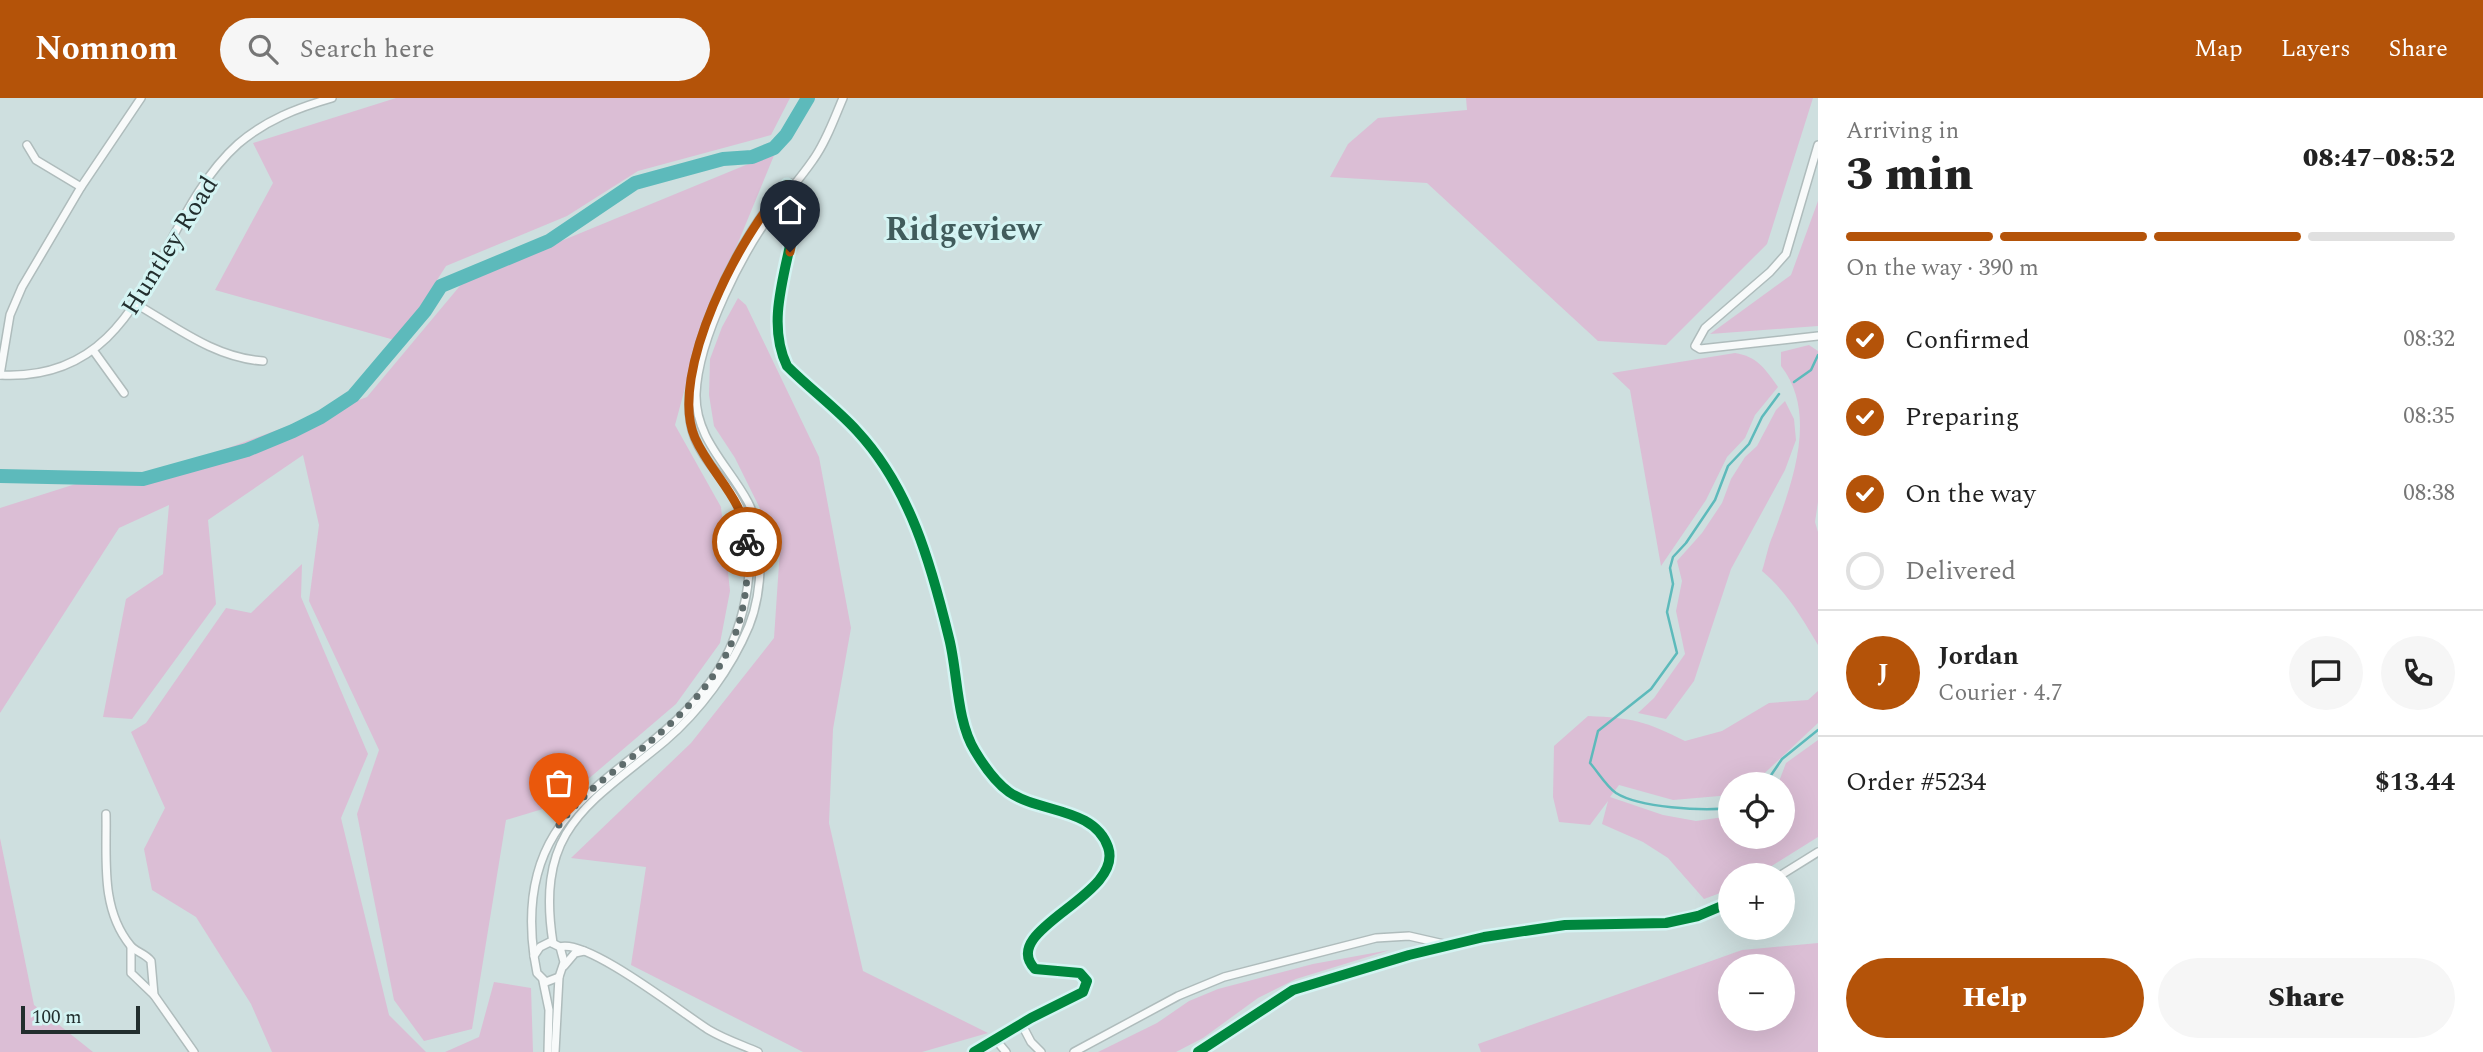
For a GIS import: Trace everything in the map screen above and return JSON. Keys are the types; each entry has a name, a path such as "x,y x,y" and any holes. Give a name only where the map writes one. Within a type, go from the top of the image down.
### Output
{"street":[{"path":"0,375 5,338 16,299 81,187 141,98"},
{"name":"Huntley Road","path":"0,375 35,374 54,369 93,349 114,332 136,304 204,186 228,154 275,118 332,98"},
{"path":"548,1052 549,1010 543,981 534,966 531,929 536,889 552,840 577,802 693,714 736,651 755,604 758,552 753,514 704,435 696,393 700,361 717,314 752,246 789,187 820,149 843,98"},
{"path":"27,145 36,160 81,187"},
{"path":"1818,145 1786,254 1770,272 1714,319 1695,346 1700,349 1818,337"},
{"path":"789,187 796,198 796,213 777,321 784,359 794,373 859,433 888,472 914,517 949,638 968,735 983,763 1010,792 1031,803 1083,820 1100,832 1108,845 1111,859 1104,876 1040,930 1028,949 1028,959 1035,969 1073,970 1085,976 1087,987 1077,996 1021,1023 974,1052"},
{"path":"136,304 212,348 237,358 262,361"},
{"path":"93,349 124,393"},
{"path":"555,1052 561,974 550,897 552,873 560,842 584,806 628,765"},
{"path":"106,814 109,905 131,947 151,961 154,995"},
{"path":"1795,866 1818,852"},
{"path":"1198,1052 1293,990 1448,944 1565,925 1666,923 1698,916 1718,908"},
{"path":"1074,1052 1178,996 1236,974 1376,938 1409,936 1448,944"},
{"path":"534,956 544,944 571,945 645,985 712,1031 758,1052"},
{"path":"131,947 131,973 154,995 194,1052"},
{"path":"543,981 550,982 561,974 571,956 585,951"},
{"path":"1021,1023 1031,1042 1041,1052"},
{"path":"996,1040 1006,1052"}],"shaded area":[{"path":"396,98 790,98 771,135 638,171 567,216 446,266 398,341 215,290 273,183 253,143"},
{"path":"1466,98 1813,98 1767,244 1666,345 1598,341 1427,183 1330,177 1348,144 1378,118 1467,110"},
{"path":"775,153 698,340 675,425 721,507 730,591 720,643 676,704 559,804 506,820 472,1029 424,1041 394,1000 357,814 379,750 309,601 319,525 303,455 208,520 216,604 132,719 103,717 126,599 163,574 169,505 119,528 0,713 0,508 85,481 160,473 367,397 464,281"},
{"path":"1818,201 1818,326 1710,334 1791,275"},
{"path":"738,298 746,305 819,457 851,628 833,729 829,823 863,971 988,1033 922,1052 803,1052 631,965 646,867 571,858 691,743 774,638 780,549 735,458 714,426 709,395 710,359 722,327"},
{"path":"1809,345 1818,351 1818,502 1815,522 1818,532 1818,645 1800,615 1762,571 1794,471 1800,426 1792,385 1781,366 1781,352"},
{"path":"1735,353 1755,361 1778,387 1755,415 1745,438 1727,457 1706,500 1661,566 1630,390 1612,373"},
{"path":"1785,401 1794,419 1796,440 1785,470 1731,569 1694,681 1666,719 1638,713 1654,698 1685,654 1676,611 1682,581 1677,561 1702,533 1722,503 1731,479 1745,457 1757,446 1776,410"},
{"path":"302,564 301,597 368,754 341,818 389,1015 426,1052 272,1052 251,1004 196,917 152,890 144,849 165,808 131,732 146,723 226,608 251,613"},
{"path":"1818,691 1818,723 1766,772 1718,772 1718,796 1673,800 1619,785 1610,797 1663,815 1696,821 1718,818 1718,849 1795,849 1795,772 1783,772 1786,763 1818,740 1818,837 1776,863 1718,863 1718,894 1704,899 1668,858 1643,842 1602,824 1608,801 1590,825 1559,822 1553,797 1554,746 1588,716 1638,722 1685,741 1722,731 1769,703 1808,700"},
{"path":"0,838 34,1005 93,1052 0,1052"},
{"path":"1818,943 1818,1052 1481,1052 1478,1044 1718,959 1718,1031 1795,1031 1795,954 1731,954 1742,950"},
{"path":"1390,950 1296,979 1258,998 1203,1038 1176,1052 1098,1052 1157,1023 1189,1001 1218,989 1313,964"},
{"path":"494,982 531,988 533,1052 445,1052 479,1037"}],"waterway":[{"path":"0,476 143,479 247,450 293,431 353,396 425,311 441,286 549,241 635,183 723,159 752,157 774,148 786,135 808,98"},
{"path":"1794,382 1811,370 1818,355"},
{"path":"1718,808 1672,807 1627,798 1612,790 1590,763 1598,731 1651,689 1677,653 1667,612 1673,584 1670,568 1673,557 1686,543 1715,500 1728,466 1749,444 1762,417 1779,394"},
{"path":"1773,772 1782,759 1818,730"}],"cycle path":[{"path":"787,185 796,198 797,206 778,308 780,347 787,366 857,431 875,453 905,502 926,555 942,610 964,725 982,762 994,779 1009,792 1021,799 1064,812 1091,824 1108,847 1108,865 1098,881 1046,926 1033,940 1028,954 1035,969 1080,973 1087,981 1083,992 1031,1018 974,1052"},
{"path":"1198,1052 1293,990 1409,955 1484,937 1565,925 1666,923 1698,916 1718,908"}],"way so far":[{"path":"559,825 595,785 685,711 719,669 738,631 747,599 747,542"}],"district":[{"name":"Ridgeview","path":"963,228"}],"route":[{"path":"747,542 746,526 735,498 694,437 688,412 690,379 701,339 719,295 757,222 787,185 792,189 797,206 790,252"}]}
